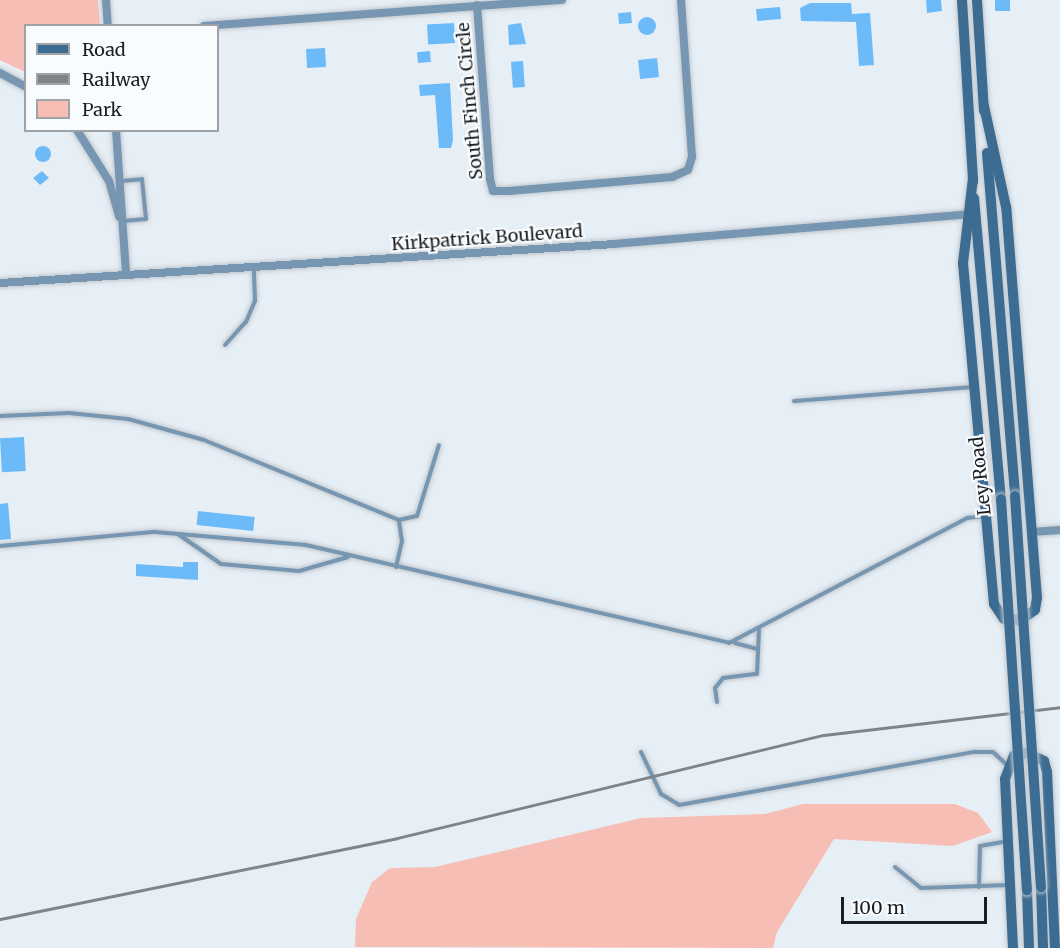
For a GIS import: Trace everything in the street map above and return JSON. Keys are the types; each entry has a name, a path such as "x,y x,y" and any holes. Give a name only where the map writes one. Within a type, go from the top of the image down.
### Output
{"main road":[{"name":"Ley Road","path":"962,0 973,178 971,214 1001,499 1029,948"},
{"name":"Ley Road","path":"977,0 992,223 1015,496 1043,948"},
{"path":"984,106 1006,207 1032,532 1036,608 1024,619 1004,620 994,604 963,263 971,214 992,223"},
{"path":"1013,948 1007,765 1027,753 1044,761 1047,772 1057,916 1055,948"}],"street":[{"path":"106,0 108,24"},
{"path":"219,25 562,0"},
{"name":"South Finch Circle","path":"477,5 494,191 672,177 688,170 692,157 681,0"},
{"path":"0,73 24,86"},
{"path":"78,132 109,181 123,231"},
{"path":"116,132 126,274"},
{"name":"Kirkpatrick Boulevard","path":"0,283 254,267 971,214"},
{"path":"1032,532 1060,530"}],"lane":[{"path":"120,181 142,179 146,219 123,221"},
{"path":"225,345 246,322 255,301 254,267"},
{"path":"794,401 974,387"},
{"path":"0,416 69,413 128,419 204,440 399,520 417,516 439,445"},
{"path":"734,643 967,518 986,516"},
{"path":"396,567 402,542 399,520"},
{"path":"0,546 177,534 306,545 758,649"},
{"path":"177,534 221,564 299,571 348,556"},
{"path":"717,702 715,688 723,678 757,674 761,627"},
{"path":"641,752 661,794 679,805 974,752 993,753 1007,765"},
{"path":"980,887 980,846 1008,841"},
{"path":"895,867 921,888 1010,885"}],"green space":[{"path":"0,0 98,0 100,24 24,24 24,72 0,60"},
{"path":"803,804 955,804 978,813 992,832 953,846 834,839 777,932 773,948 355,947 356,919 372,882 390,868 435,867 641,818 765,814"}],"building":[{"path":"926,0 941,0 942,11 927,13"},
{"path":"995,0 1010,0 1010,11 995,11"},
{"path":"810,3 851,3 852,14 870,13 874,65 859,66 856,22 801,21 800,8"},
{"path":"780,7 781,19 757,21 756,9"},
{"path":"631,12 632,23 619,24 618,13"},
{"path":"643,17 651,17 656,22 654,33 643,35 638,30 638,22"},
{"path":"454,23 455,43 428,44 427,24"},
{"path":"521,23 526,44 509,45 508,25"},
{"path":"325,48 326,67 307,68 306,49"},
{"path":"430,51 431,62 418,63 417,52"},
{"path":"657,58 659,77 640,79 638,60"},
{"path":"523,61 525,87 513,88 511,62"},
{"path":"450,83 453,140 451,148 439,148 435,95 420,96 419,85"},
{"path":"40,146 46,146 51,154 49,160 40,162 35,157 35,151"},
{"path":"42,171 49,178 40,185 33,178"},
{"path":"24,437 26,471 2,472 0,438"},
{"path":"8,503 11,539 0,540 0,504"},
{"path":"198,511 255,517 253,531 197,525"},
{"path":"183,562 198,562 198,580 136,576 136,564 183,567"}],"railway":[{"path":"0,919 397,838 823,735 1060,707"}]}
